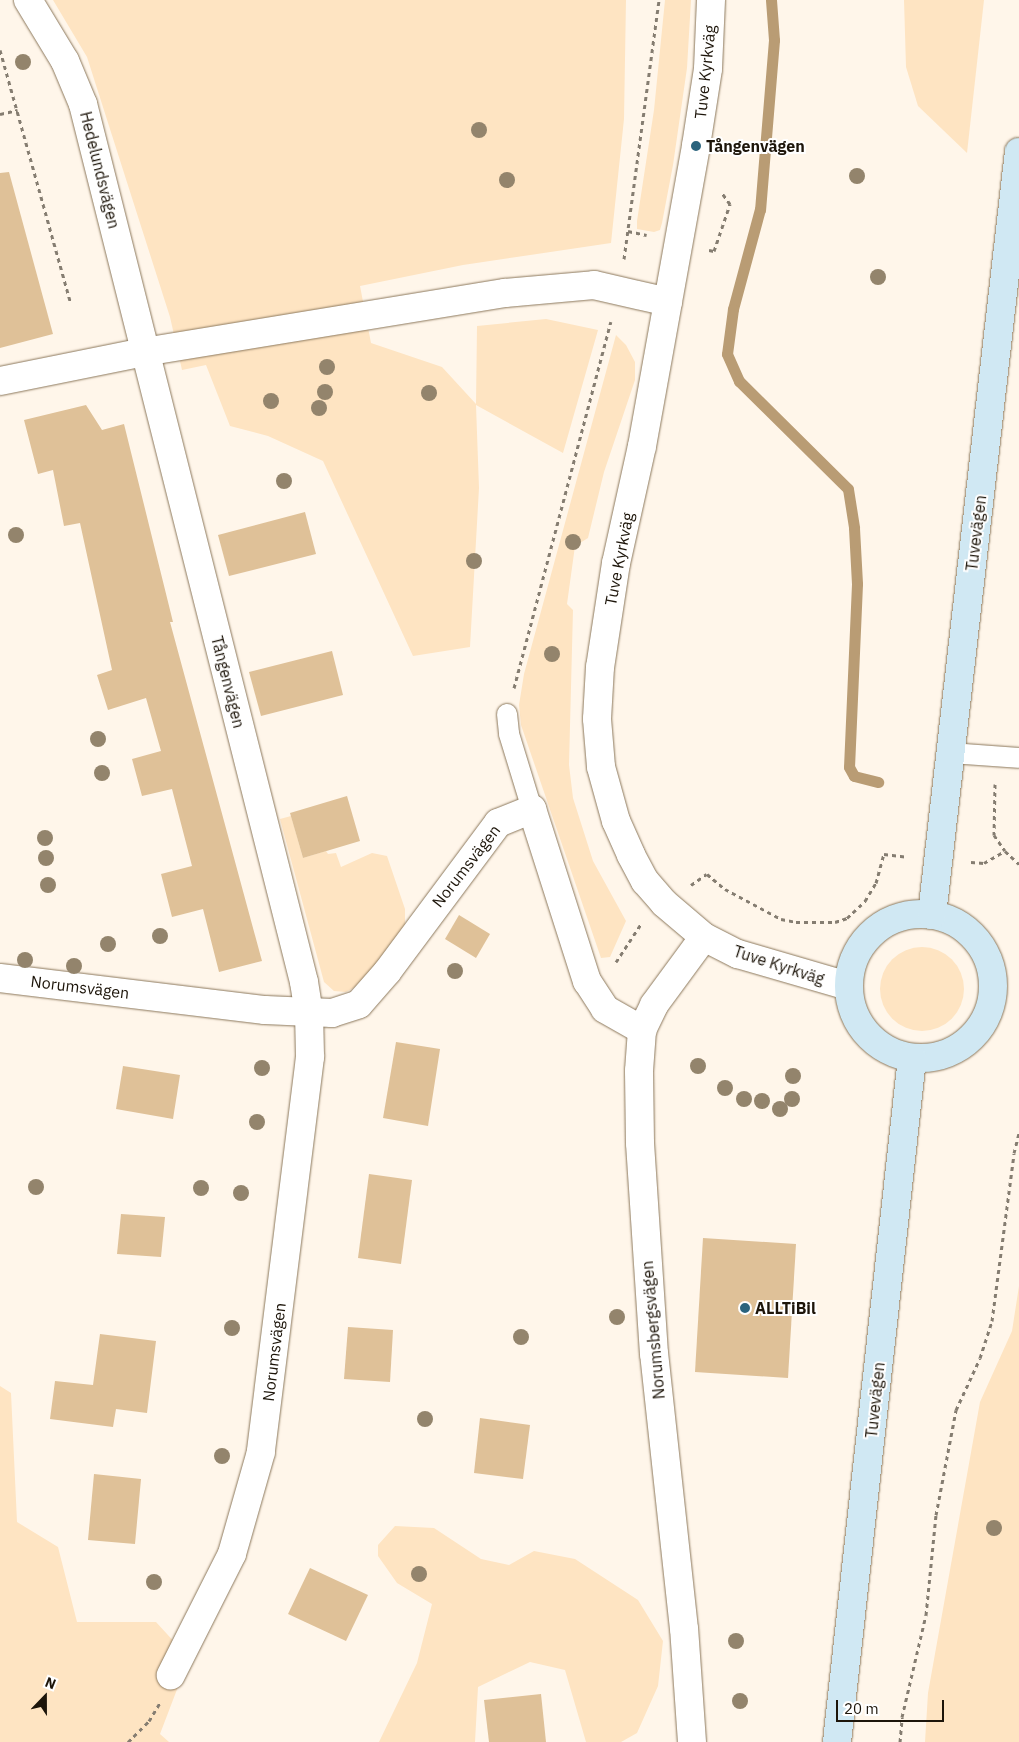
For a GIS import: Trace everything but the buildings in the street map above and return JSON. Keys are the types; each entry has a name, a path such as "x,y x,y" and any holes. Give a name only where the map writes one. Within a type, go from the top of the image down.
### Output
{"main road":[{"name":"Tuvevägen","path":"932,914 1019,152"},
{"path":"932,914 966,930 979,943 988,959 993,977 993,997 978,1031 966,1044 949,1053 912,1058 895,1054 866,1034 853,1012 848,986 850,968 867,937 897,918 932,914"},
{"name":"Tuvevägen","path":"838,1742 912,1058"}],"street":[{"name":"Hedelundsvägen","path":"28,0 66,61 84,104 144,352"},
{"name":"Tuve Kyrkväg","path":"711,0 708,69 642,446 616,563 600,666 597,720 601,767 616,821 645,881 664,903 704,936 738,954 848,986"},
{"path":"0,381 144,352 505,293 594,285 668,302"},
{"name":"Tångenvägen","path":"144,352 304,982 309,1012"},
{"path":"532,809 587,981 605,1009 642,1030"},
{"name":"Norumsvägen","path":"0,978 332,1013 359,1004 387,972 486,836 498,823 532,809"},
{"name":"Norumsbergsvägen","path":"692,1742 684,1630 652,1335 640,1144 638,1071 642,1030 654,1006 704,936"},
{"name":"Norumsvägen","path":"171,1675 232,1554 261,1452 310,1057 309,1012"}],"lane":[{"path":"507,714 509,734 532,809"},
{"path":"950,753 996,759 1019,758"}],"path":[{"path":"507,714 618,290 635,196 659,0"},
{"path":"0,50 70,302"},
{"path":"0,114 18,110"},
{"path":"996,759 992,811 994,835 1005,851 1019,864"},
{"path":"587,981 607,974 635,929 664,903 707,874 725,889 780,919 796,922 835,922 847,918 866,901 876,883 884,854 984,863 1005,851"},
{"path":"900,1742 902,1718 926,1615 936,1515 956,1410 980,1358 992,1321 1014,1153 1019,1133"},
{"path":"128,1742 149,1722 165,1694 171,1675"}],"shaded area":[{"path":"53,0 626,0 624,119 611,243 463,265 360,286 371,343 442,367 476,404 477,326 546,319 598,330 563,453 476,405 479,488 470,647 413,656 323,461 268,436 230,426 206,365 182,370 170,317 87,57"},
{"path":"665,0 691,0 687,68 673,165 662,223 660,230 654,232 637,229 637,221 654,110"},
{"path":"904,0 984,0 967,153 918,106 906,67"},
{"path":"616,335 626,345 635,362 635,380 604,472 588,538 575,546 567,604 573,610 569,765 573,798 593,861 626,921 610,957 601,958 521,725 519,705 524,674"},
{"path":"291,816 303,858 326,851 328,854 336,853 341,867 372,853 387,856 405,909 405,931 357,986 346,992 334,991 324,982 280,819"},
{"path":"922,947 938,950 952,959 961,973 964,989 961,1005 952,1019 938,1028 922,1031 906,1028 892,1019 883,1005 880,989 883,973 892,959 906,950"},
{"path":"1019,1286 1019,1742 925,1742 928,1693 980,1402 1012,1331"},
{"path":"0,1386 11,1393 17,1522 58,1547 77,1622 156,1622 189,1658 160,1734 169,1742 0,1742"},
{"path":"395,1526 434,1528 481,1559 509,1565 534,1551 575,1559 638,1600 663,1641 658,1686 637,1733 621,1742 586,1742 565,1670 530,1662 478,1687 475,1742 379,1742 417,1663 432,1604 397,1583 378,1556 378,1545"}],"waterway":[{"path":"771,0 774,40 760,209 733,309 727,354 739,381 848,489 854,528 857,584 849,767 854,776 878,782"}],"place":[{"name":"Tångenvägen","path":"696,146"},
{"name":"ALLTiBil","path":"745,1308"}]}
